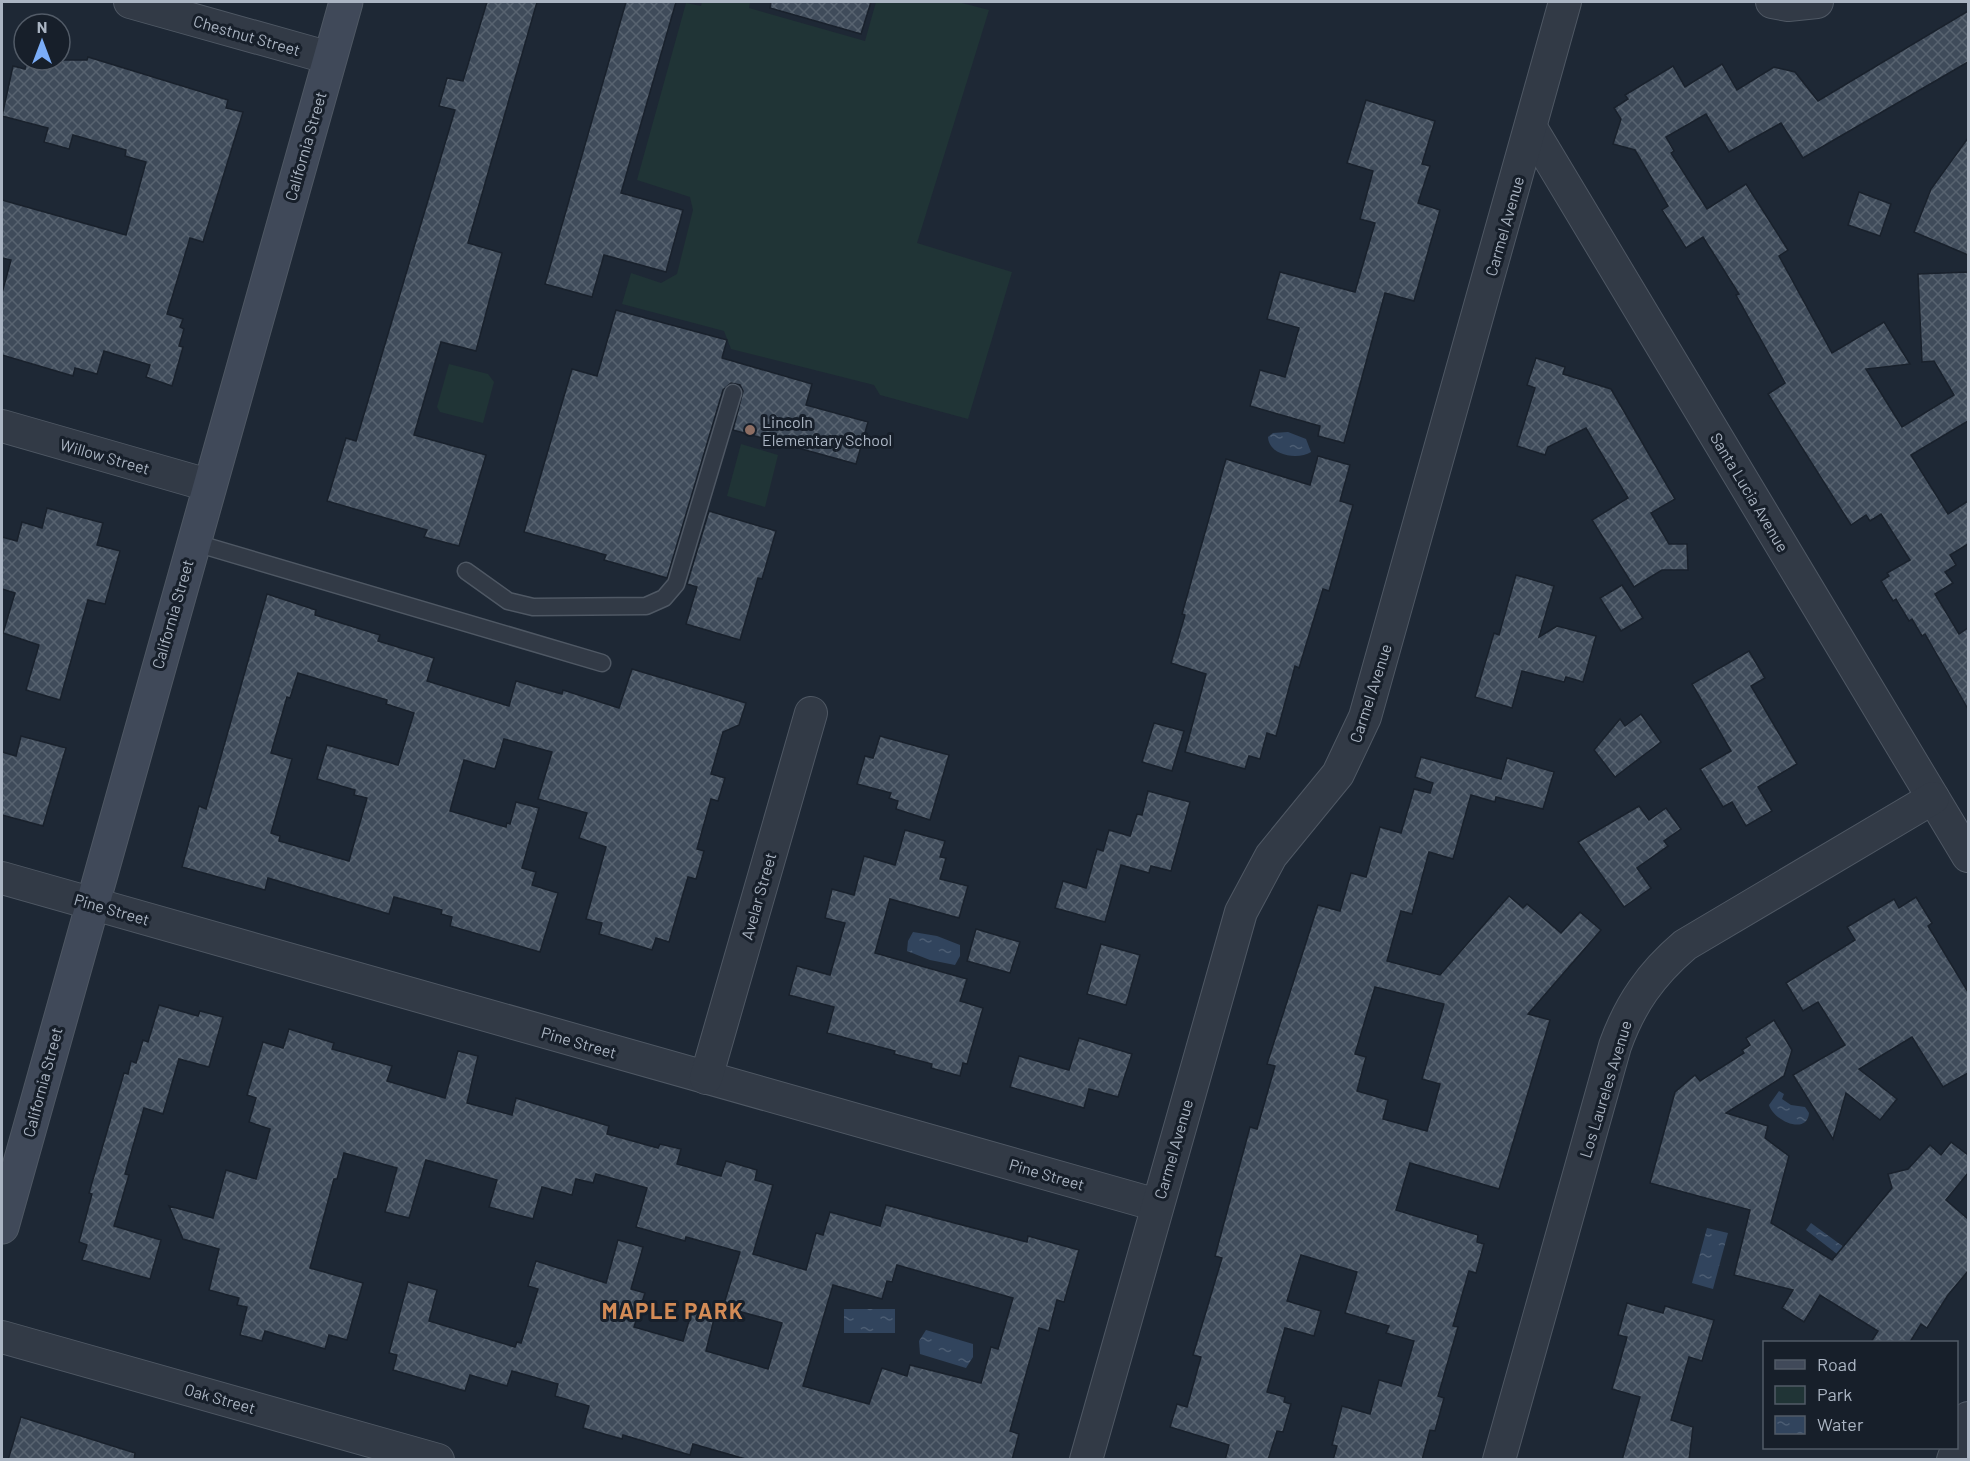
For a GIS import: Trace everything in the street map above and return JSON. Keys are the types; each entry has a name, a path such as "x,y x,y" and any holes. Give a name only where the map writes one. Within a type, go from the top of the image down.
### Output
{"street":[{"name":"Chestnut Street","path":"130,2 330,58"},
{"name":"California Street","path":"2,1227 208,485 346,2"},
{"name":"Carmel Avenue","path":"1086,1460 1241,912 1271,856 1338,774 1365,717 1565,2"},
{"path":"1772,2 1788,5 1817,2"},
{"name":"Santa Lucia Avenue","path":"1531,128 1968,856"},
{"name":"Willow Street","path":"2,426 208,485"},
{"name":"Avelar Street","path":"706,1078 811,713"},
{"name":"Los Laureles Avenue","path":"1499,1460 1615,1046 1625,1018 1635,1000 1655,973 1685,945 1933,798"},
{"name":"Pine Street","path":"2,878 1157,1205"},
{"name":"Oak Street","path":"2,1337 438,1460"},
{"path":"1958,1446 1968,1418"}],"lane":[{"path":"466,571 508,601 533,607 645,606 664,598 676,584 733,393"},
{"path":"192,542 602,663"}],"green space":[{"path":"702,2 750,2 749,8 865,41 876,2 958,2 989,10 917,243 1012,272 968,419 880,395 874,385 731,349 724,331 622,304 631,273 661,283 677,274 693,210 690,197 637,180 686,3 701,6"},
{"path":"449,364 488,374 494,382 483,423 440,412 437,407"},
{"path":"741,444 778,455 765,507 727,496"}],"water":[{"path":"1288,432 1306,439 1311,452 1292,456 1273,448 1268,437 1273,433"},
{"path":"913,932 937,936 960,945 960,956 955,965 930,960 907,951 908,941"},
{"path":"1779,1091 1784,1094 1782,1099 1791,1105 1805,1107 1809,1113 1807,1120 1797,1125 1783,1120 1772,1111 1769,1105"},
{"path":"1811,1223 1852,1253 1846,1261 1806,1230"},
{"path":"1707,1228 1728,1233 1713,1289 1692,1283"},
{"path":"844,1309 895,1309 895,1333 844,1333"},
{"path":"926,1330 973,1344 973,1357 966,1368 920,1354 919,1341"}],"building":[{"path":"487,2 537,2 468,243 502,253 476,351 441,342 414,435 486,455 459,546 424,537 427,530 327,501 346,438 356,441 455,110 439,106 447,78 463,81"},
{"path":"626,2 676,2 621,193 683,210 666,272 604,255 592,297 545,284"},
{"path":"771,2 871,2 861,34 770,8"},
{"path":"1968,11 1968,62 1803,158 1781,123 1729,152 1706,114 1666,137 1674,151 1671,153 1707,209 1746,184 1788,250 1779,256 1832,353 1884,322 1910,364 1866,369 1902,427 1954,395 1934,361 1922,362 1918,274 1968,272 1968,421 1911,455 1948,514 1968,501 1968,544 1950,555 1956,565 1945,572 1953,583 1935,594 1959,634 1968,628 1968,709 1925,634 1922,636 1912,619 1909,621 1896,599 1893,601 1881,581 1889,576 1887,573 1910,560 1881,514 1870,521 1866,515 1851,525 1768,394 1785,383 1736,295 1739,294 1703,237 1686,248 1662,210 1668,206 1635,150 1613,144 1621,119 1614,108 1628,99 1625,95 1673,66 1685,87 1722,64 1737,90 1774,67 1795,72 1818,101"},
{"path":"88,57 228,100 226,108 243,112 203,242 190,238 167,314 183,319 180,327 184,329 179,346 183,347 172,386 146,377 150,365 104,351 97,374 75,368 73,376 2,355 2,293 11,260 2,258 2,200 126,235 146,162 125,156 126,150 73,135 69,149 44,142 48,128 2,116 12,71 72,72 72,60 87,60"},
{"path":"1366,100 1435,121 1422,164 1430,166 1418,203 1440,210 1414,301 1385,293 1344,443 1318,436 1320,426 1250,406 1260,370 1285,377 1299,328 1267,319 1280,272 1355,292 1375,223 1360,219 1373,171 1347,163"},
{"path":"1968,138 1968,255 1914,232 1931,189"},
{"path":"1859,192 1891,204 1880,236 1848,225"},
{"path":"616,310 727,340 722,358 812,384 806,405 868,422 856,464 733,430 743,391 740,385 731,383 723,390 667,578 604,560 606,555 524,532 572,369 597,376"},
{"path":"1536,358 1565,367 1563,374 1611,389 1675,499 1651,513 1669,544 1687,544 1688,570 1662,570 1634,587 1592,520 1628,498 1586,428 1548,447 1545,455 1517,446 1535,388 1527,385"},
{"path":"1318,456 1350,465 1340,501 1353,505 1329,591 1323,589 1299,668 1295,666 1276,736 1267,733 1260,759 1249,756 1245,769 1185,752 1206,674 1171,663 1185,615 1182,614 1226,459 1310,485"},
{"path":"47,508 103,523 97,545 120,551 105,604 88,600 60,700 26,690 39,645 3,633 15,593 2,589 2,537 17,541 22,522 42,528"},
{"path":"709,511 776,531 762,579 758,578 740,640 686,624 697,587 687,584"},
{"path":"1516,575 1554,586 1539,637 1557,626 1596,636 1583,682 1566,677 1564,682 1522,671 1512,708 1475,697 1494,633 1499,635"},
{"path":"1622,585 1643,618 1621,631 1600,598"},
{"path":"267,594 316,610 315,615 380,635 378,641 434,658 427,681 509,706 516,681 562,694 563,690 619,708 632,669 746,703 739,725 723,732 711,774 725,778 718,801 711,799 697,849 704,851 696,879 688,877 669,942 656,938 652,950 599,934 602,923 586,919 606,847 579,838 587,813 538,799 552,752 504,739 495,769 464,760 450,811 506,827 507,823 510,824 516,802 539,808 522,868 536,872 532,885 558,893 540,952 450,926 452,917 441,914 442,910 394,897 389,914 268,878 265,890 182,867 199,806 206,809","holes":["298,673 387,700 386,704 414,713 398,765 327,745 317,779 355,790 354,795 367,798 349,861 279,841 280,836 271,833 292,759 271,753 287,697 290,698"]},
{"path":"1749,651 1765,678 1751,686 1797,764 1758,787 1772,811 1746,826 1732,802 1723,807 1700,769 1731,751 1692,684"},
{"path":"1641,714 1661,742 1615,777 1594,750 1620,719 1625,726"},
{"path":"1154,723 1184,731 1172,771 1142,762"},
{"path":"21,736 66,748 43,826 2,815 2,752 16,756"},
{"path":"880,736 949,755 930,820 896,809 898,801 889,798 891,793 857,784 865,756 873,758"},
{"path":"1421,757 1501,779 1507,758 1554,772 1543,809 1496,797 1495,802 1471,795 1453,859 1429,852 1412,914 1401,911 1387,961 1440,975 1509,896 1523,908 1527,904 1561,933 1580,912 1601,930 1528,1014 1550,1020 1499,1189 1410,1163 1396,1210 1478,1235 1477,1242 1484,1244 1476,1273 1469,1271 1453,1326 1458,1327 1438,1396 1444,1398 1435,1431 1430,1430 1422,1460 1333,1460 1337,1446 1332,1445 1342,1406 1370,1414 1379,1380 1401,1386 1414,1341 1386,1333 1389,1326 1345,1313 1357,1272 1301,1255 1287,1301 1321,1311 1314,1336 1285,1328 1267,1392 1285,1397 1284,1402 1291,1404 1283,1432 1277,1431 1268,1460 1225,1460 1229,1445 1170,1427 1177,1404 1187,1407 1201,1357 1193,1355 1222,1258 1215,1256 1250,1127 1257,1129 1275,1066 1267,1064 1318,905 1340,911 1351,873 1366,877 1380,827 1401,833 1414,789 1430,793 1433,783 1415,777","holes":["1375,987 1444,1004 1422,1079 1440,1084 1427,1131 1383,1119 1388,1100 1357,1091 1366,1057 1355,1054"]},
{"path":"1148,791 1190,802 1171,871 1151,866 1149,873 1121,865 1105,922 1055,908 1063,881 1086,888 1097,849 1103,851 1109,830 1130,836 1137,814 1142,815"},
{"path":"1639,806 1649,820 1666,808 1681,829 1664,841 1668,846 1637,868 1651,888 1624,907 1578,842"},
{"path":"905,830 945,841 940,857 946,858 940,879 968,886 959,918 890,899 875,953 967,979 960,1001 983,1008 967,1064 963,1063 960,1076 931,1068 932,1064 894,1054 895,1051 827,1033 834,1007 789,995 797,966 830,975 845,923 825,918 832,889 854,895 864,856 895,865"},
{"path":"1916,897 1932,923 1928,926 1968,992 1968,1073 1943,1087 1912,1037 1859,1069 1897,1099 1880,1120 1846,1093 1833,1139 1793,1075 1845,1045 1818,1002 1803,1011 1786,983 1855,940 1847,927 1894,899 1899,908"},
{"path":"976,929 1020,942 1010,973 967,961"},
{"path":"1101,944 1140,955 1126,1005 1087,994"},
{"path":"159,1005 198,1016 200,1011 223,1017 209,1067 179,1059 163,1114 144,1108 125,1174 129,1175 114,1226 161,1240 150,1279 82,1260 87,1245 79,1242 92,1194 89,1193 124,1073 128,1074 131,1061 136,1063 143,1040 148,1042"},
{"path":"1774,1020 1792,1050 1784,1076 1726,1113 1768,1126 1765,1138 1789,1156 1771,1223 1832,1260 1892,1188 1888,1174 1908,1169 1930,1145 1941,1155 1951,1142 1968,1155 1968,1173 1946,1200 1968,1219 1968,1271 1948,1295 1927,1328 1921,1324 1911,1341 1872,1341 1878,1331 1820,1295 1804,1322 1782,1308 1793,1290 1734,1275 1750,1210 1650,1183 1675,1092 1695,1075 1700,1081 1744,1053 1742,1050 1750,1045 1746,1038"},
{"path":"289,1029 334,1043 332,1049 392,1066 387,1081 445,1098 458,1051 478,1056 467,1103 512,1115 516,1098 609,1126 607,1134 658,1148 660,1144 681,1149 677,1164 721,1176 726,1161 757,1170 755,1180 773,1185 753,1254 806,1270 816,1233 823,1235 830,1212 880,1226 886,1205 1027,1242 1028,1236 1079,1250 1064,1302 1057,1300 1049,1331 1039,1328 1010,1431 1019,1434 1012,1460 749,1460 693,1444 690,1455 623,1435 622,1439 583,1428 589,1406 555,1396 558,1384 512,1371 507,1386 470,1375 465,1391 393,1370 397,1355 389,1353 408,1282 437,1290 429,1321 515,1347 517,1342 521,1343 538,1289 528,1286 536,1261 606,1283 618,1240 643,1247 631,1289 645,1293 634,1327 683,1341 694,1304 716,1311 706,1351 768,1369 782,1323 723,1307 740,1252 686,1237 685,1241 636,1227 647,1188 596,1174 593,1183 576,1179 572,1195 542,1187 533,1219 489,1207 497,1180 426,1160 409,1218 385,1212 397,1168 344,1153 337,1179 334,1179 310,1268 363,1283 347,1340 329,1335 325,1349 265,1331 262,1341 240,1335 247,1307 237,1305 239,1298 209,1290 219,1249 183,1239 169,1206 213,1218 226,1170 256,1179 270,1129 249,1122 256,1098 247,1095 263,1042 283,1048","holes":["897,1265 1013,1298 998,1349 991,1347 981,1383 910,1365 907,1376 882,1368 869,1404 803,1386 833,1285 882,1299 887,1281 892,1282"]},
{"path":"1079,1038 1132,1054 1118,1097 1089,1089 1084,1108 1010,1087 1019,1056 1069,1070"},
{"path":"1627,1303 1663,1313 1665,1306 1714,1320 1702,1361 1689,1357 1671,1420 1693,1427 1689,1460 1622,1460 1640,1397 1612,1389 1627,1337 1618,1335"},
{"path":"21,1417 135,1453 134,1460 8,1460"}],"place":[{"name":"Lincoln Elementary School","path":"750,430"}],"district":[{"name":"MAPLE PARK","path":"673,1310"}]}
